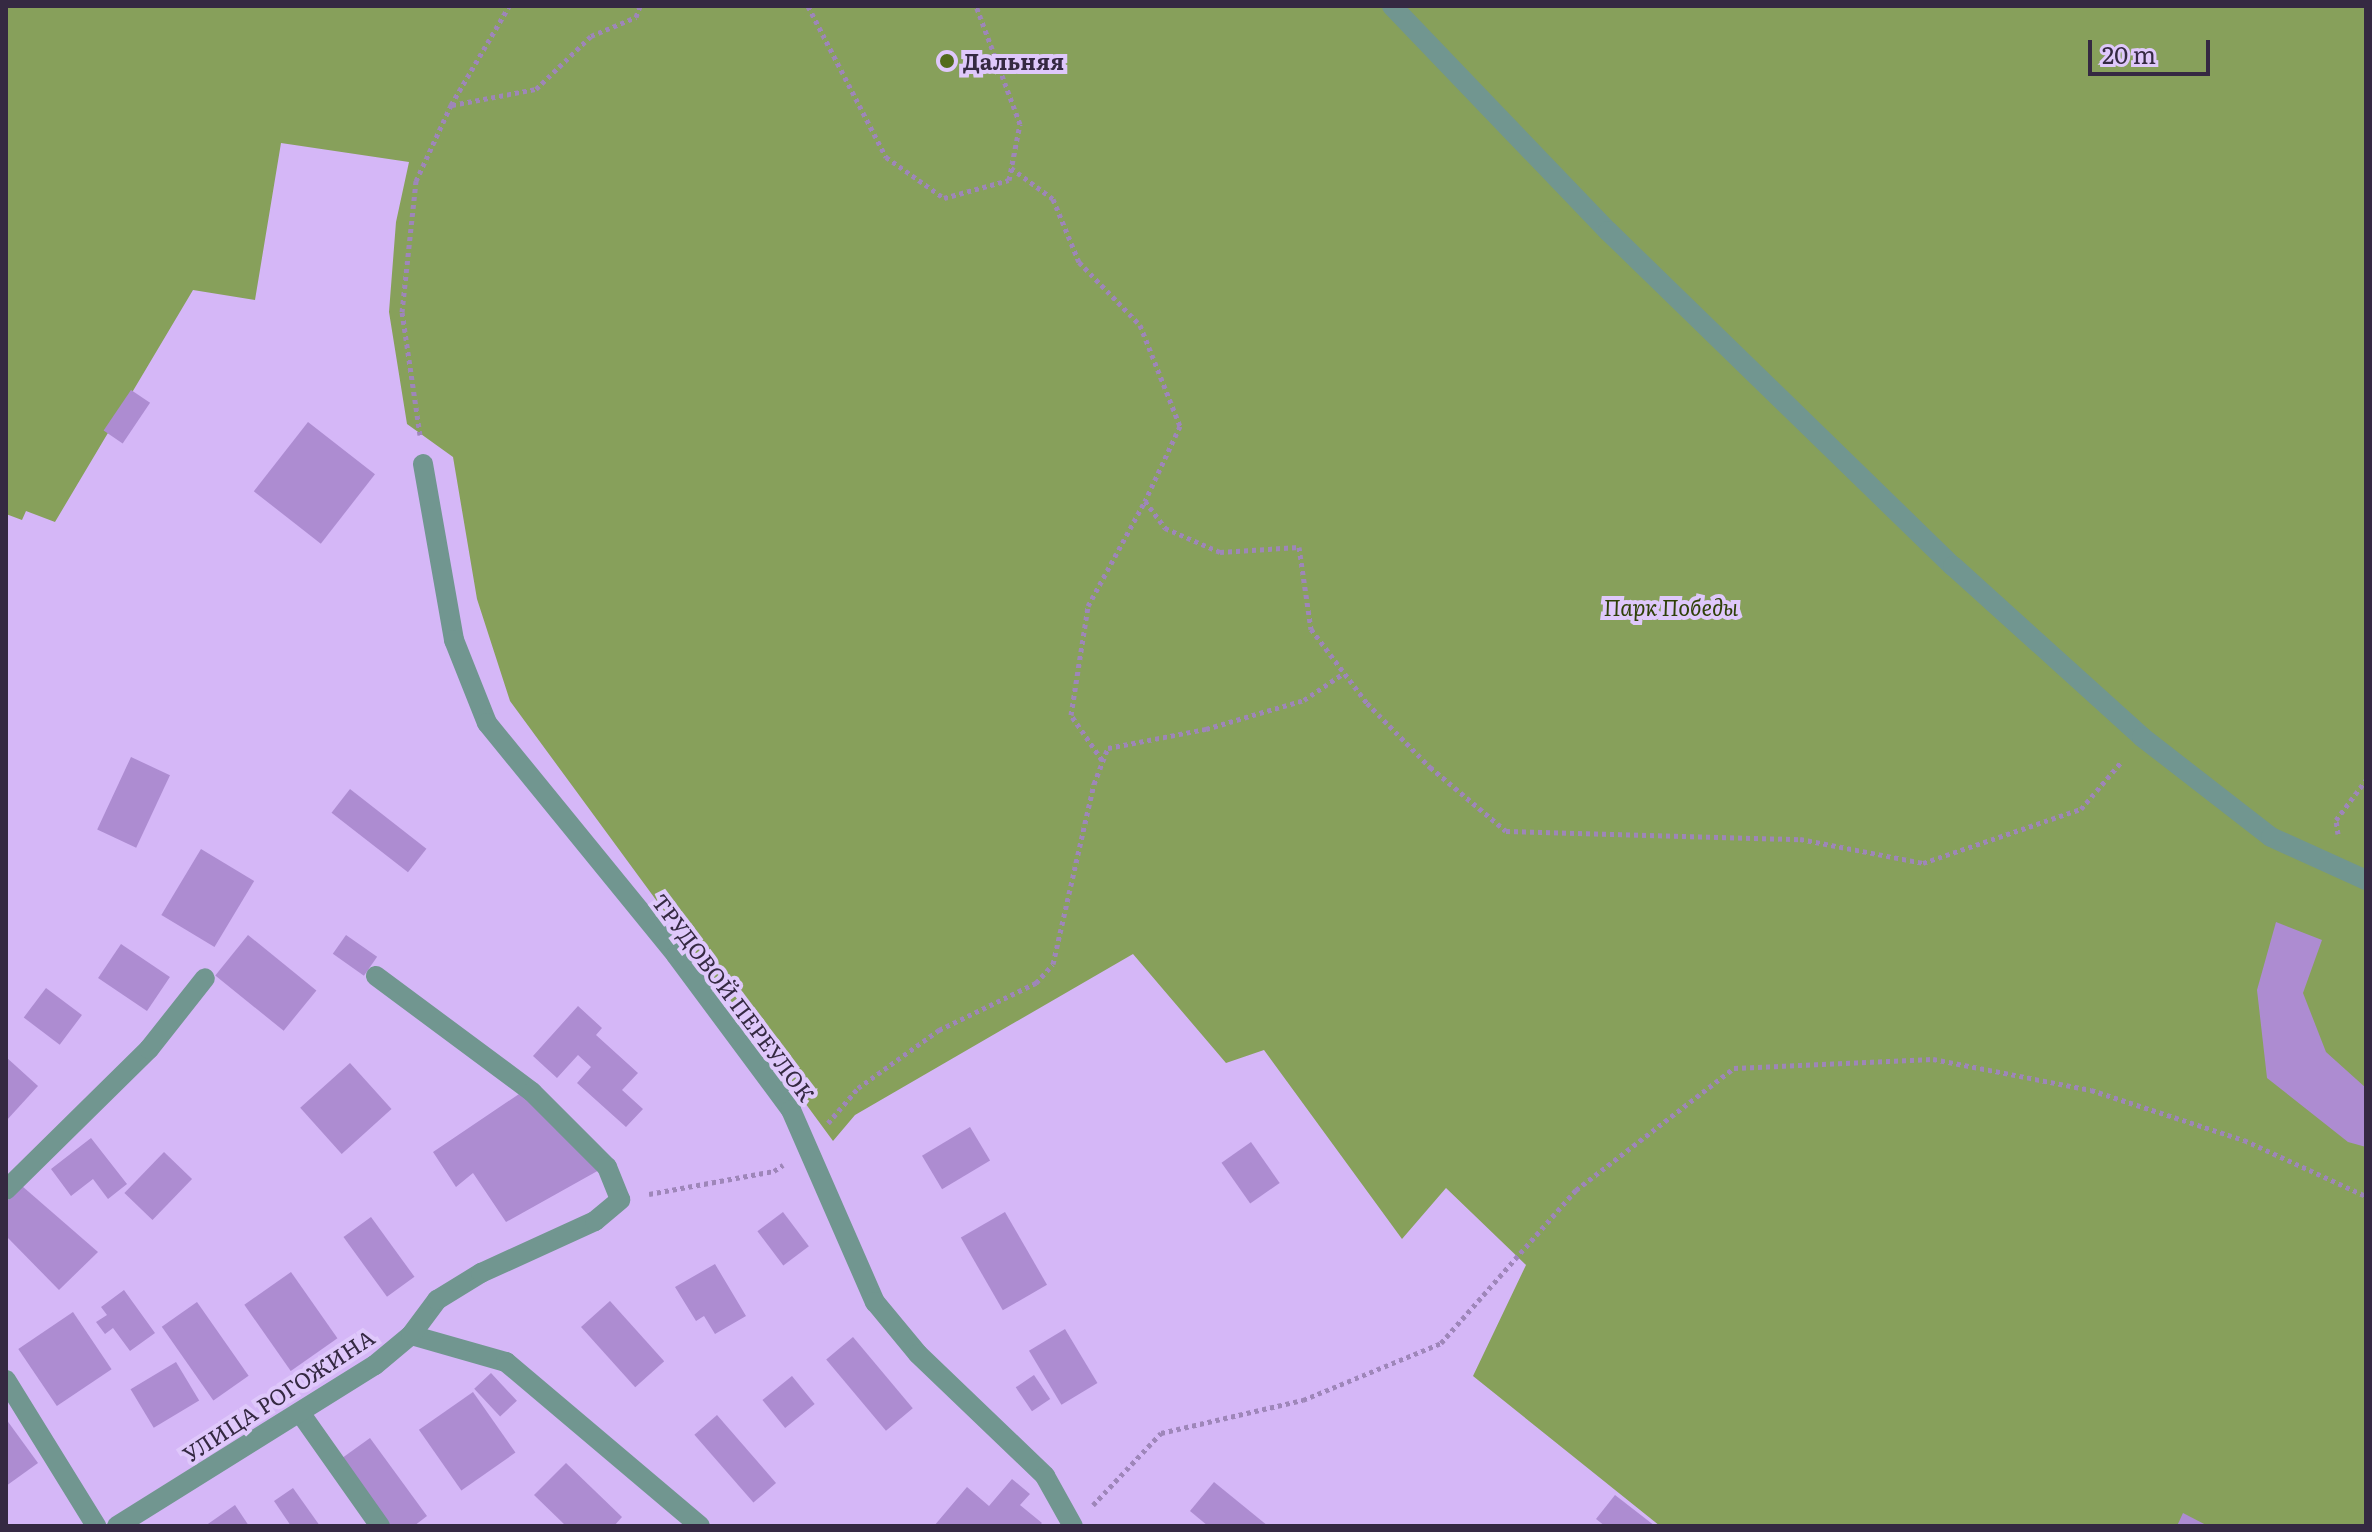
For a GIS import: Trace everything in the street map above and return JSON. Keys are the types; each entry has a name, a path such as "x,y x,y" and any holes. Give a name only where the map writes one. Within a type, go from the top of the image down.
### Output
{"street":[{"path":"1392,6 1608,231 1953,566 2142,737 2271,837 2366,880"},
{"name":"ТРУДОВОЙ ПЕРЕУЛОК","path":"423,464 454,640 487,723 676,955 791,1110 811,1145 875,1302 918,1354 1045,1476 1078,1521"},
{"path":"376,976 532,1092 607,1167 620,1200"},
{"path":"6,1190 149,1049 205,978"},
{"name":"УЛИЦА РОГОЖИНА","path":"117,1526 301,1414 411,1335 437,1300 481,1273 595,1221 620,1200"},
{"path":"411,1335 506,1362 700,1526"},
{"path":"6,1380 96,1526"},
{"path":"301,1414 380,1526"}],"path":[{"path":"423,464 402,312 407,241 416,181 451,105 509,6"},
{"path":"451,105 536,89 591,36 636,17 640,6"},
{"path":"808,6 886,157 944,198 1009,180 1020,124 976,6"},
{"path":"1011,168 1053,199 1079,262 1140,325 1180,426 1145,501 1088,606 1071,715 1103,761"},
{"path":"1145,501 1165,528 1220,552 1299,547 1311,629 1344,673 1430,767 1506,831 1800,839 1923,863 2081,809 2142,737"},
{"path":"620,1200 774,1171 811,1145 858,1088 939,1030 1036,983 1053,964 1108,748 1206,729 1304,700 1344,673"},
{"path":"2345,870 2336,820 2366,780"},
{"path":"1078,1521 1161,1433 1303,1400 1441,1343 1576,1190 1734,1068 1933,1059 2091,1090 2244,1140 2366,1196"}],"green space":[{"name":"Парк Победы","path":"6,6 2366,6 2366,1526 1660,1526 1473,1376 1526,1265 1446,1188 1402,1239 1264,1050 1226,1063 1133,954 855,1115 833,1141 510,701 477,599 453,457 407,424 389,312 396,222 409,162 281,143 255,300 193,290 55,522 26,511 22,520 6,514"}],"building":[{"path":"131,390 150,403 123,443 104,431"},
{"path":"308,422 375,474 321,544 254,491"},
{"path":"131,757 170,775 136,848 97,830"},
{"path":"350,789 426,849 408,872 332,813"},
{"path":"201,849 254,881 214,947 161,915"},
{"path":"2276,922 2322,940 2303,993 2326,1052 2366,1088 2366,1147 2348,1142 2267,1078 2257,990"},
{"path":"248,935 316,990 284,1031 215,975"},
{"path":"346,935 377,957 364,976 333,954"},
{"path":"121,944 170,977 147,1011 98,978"},
{"path":"46,988 82,1015 60,1045 24,1018"},
{"path":"578,1006 602,1028 596,1035 638,1073 622,1090 643,1109 626,1127 577,1083 591,1067 578,1055 557,1078 533,1056"},
{"path":"6,1057 38,1086 6,1121"},
{"path":"350,1063 391,1109 342,1154 300,1108"},
{"path":"522,1092 601,1169 506,1222 473,1173 456,1187 433,1152"},
{"path":"970,1127 990,1160 942,1189 922,1156"},
{"path":"91,1138 127,1184 108,1199 93,1179 71,1196 51,1169"},
{"path":"1251,1142 1280,1183 1250,1204 1222,1163"},
{"path":"164,1152 192,1179 152,1220 124,1193"},
{"path":"22,1186 98,1252 59,1290 6,1236 6,1202"},
{"path":"783,1212 809,1246 783,1266 757,1231"},
{"path":"1005,1212 1047,1285 1003,1310 961,1238"},
{"path":"371,1217 414,1277 387,1297 343,1237"},
{"path":"715,1264 746,1316 715,1334 704,1316 696,1321 675,1287"},
{"path":"291,1272 337,1338 291,1371 244,1305"},
{"path":"124,1290 155,1333 130,1351 113,1328 105,1334 96,1322 107,1315 101,1307"},
{"path":"610,1301 664,1361 635,1387 581,1327"},
{"path":"197,1302 249,1376 213,1400 162,1327"},
{"path":"73,1312 112,1369 57,1406 18,1349"},
{"path":"1065,1329 1097,1383 1061,1405 1029,1351"},
{"path":"853,1337 913,1408 886,1431 826,1359"},
{"path":"176,1362 199,1401 154,1428 131,1389"},
{"path":"491,1373 517,1401 500,1416 474,1389"},
{"path":"1034,1375 1050,1399 1032,1411 1016,1387"},
{"path":"792,1376 815,1404 785,1428 762,1400"},
{"path":"473,1392 515,1453 461,1490 419,1430"},
{"path":"717,1415 776,1483 753,1503 694,1435"},
{"path":"6,1419 38,1463 6,1486"},
{"path":"370,1438 427,1516 414,1526 385,1526 338,1461"},
{"path":"566,1463 622,1517 614,1526 566,1526 534,1495"},
{"path":"1012,1479 1030,1494 1020,1505 1042,1523 1039,1526 934,1526 967,1487 989,1506"},
{"path":"1214,1482 1268,1526 1208,1526 1190,1511"},
{"path":"293,1488 320,1526 291,1526 274,1501"},
{"path":"1615,1495 1655,1526 1605,1526 1596,1519"},
{"path":"235,1505 249,1526 205,1526"},
{"path":"2183,1513 2208,1526 2177,1526"}],"place":[{"name":"Дальняя","path":"947,61"}]}
